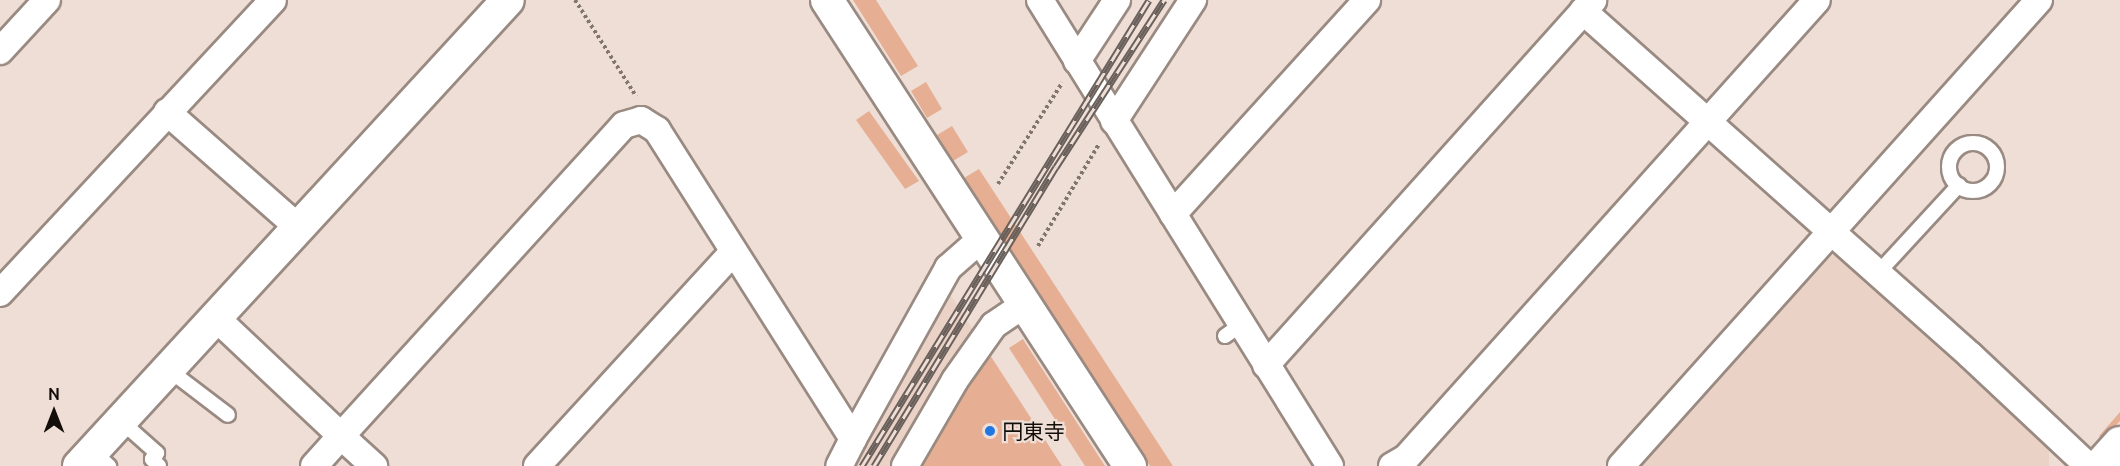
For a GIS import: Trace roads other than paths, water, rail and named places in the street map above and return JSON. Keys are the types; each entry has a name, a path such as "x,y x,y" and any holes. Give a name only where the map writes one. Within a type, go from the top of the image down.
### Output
{"street":[{"path":"0,51 47,0"},
{"path":"0,293 273,0"},
{"path":"94,461 122,422 508,0"},
{"path":"827,0 1130,466"},
{"path":"1040,0 1173,214 1233,330 1266,365 1330,466"},
{"path":"1077,61 1117,0"},
{"path":"1114,121 1193,0"},
{"path":"1173,214 1367,0"},
{"path":"1392,466 1406,458 1817,0"},
{"path":"1621,466 2039,0"},
{"path":"1266,365 1588,5 1707,123 2088,466"},
{"path":"167,112 299,228"},
{"path":"314,466 624,125 641,120 657,130 854,439"},
{"path":"839,466 948,268 981,239"},
{"path":"537,466 733,252"},
{"path":"905,466 955,380 994,325 1026,304"},
{"path":"216,318 374,466"},
{"path":"2100,466 2120,443"}],"lane":[{"path":"1877,274 1959,185"},
{"path":"169,370 228,415"},
{"path":"122,422 157,453 152,459 159,466"}],"railway":[{"path":"862,466 1149,0"},
{"path":"874,466 1056,167 1164,0"}],"place":[{"name":"円東寺","path":"990,431"}]}
